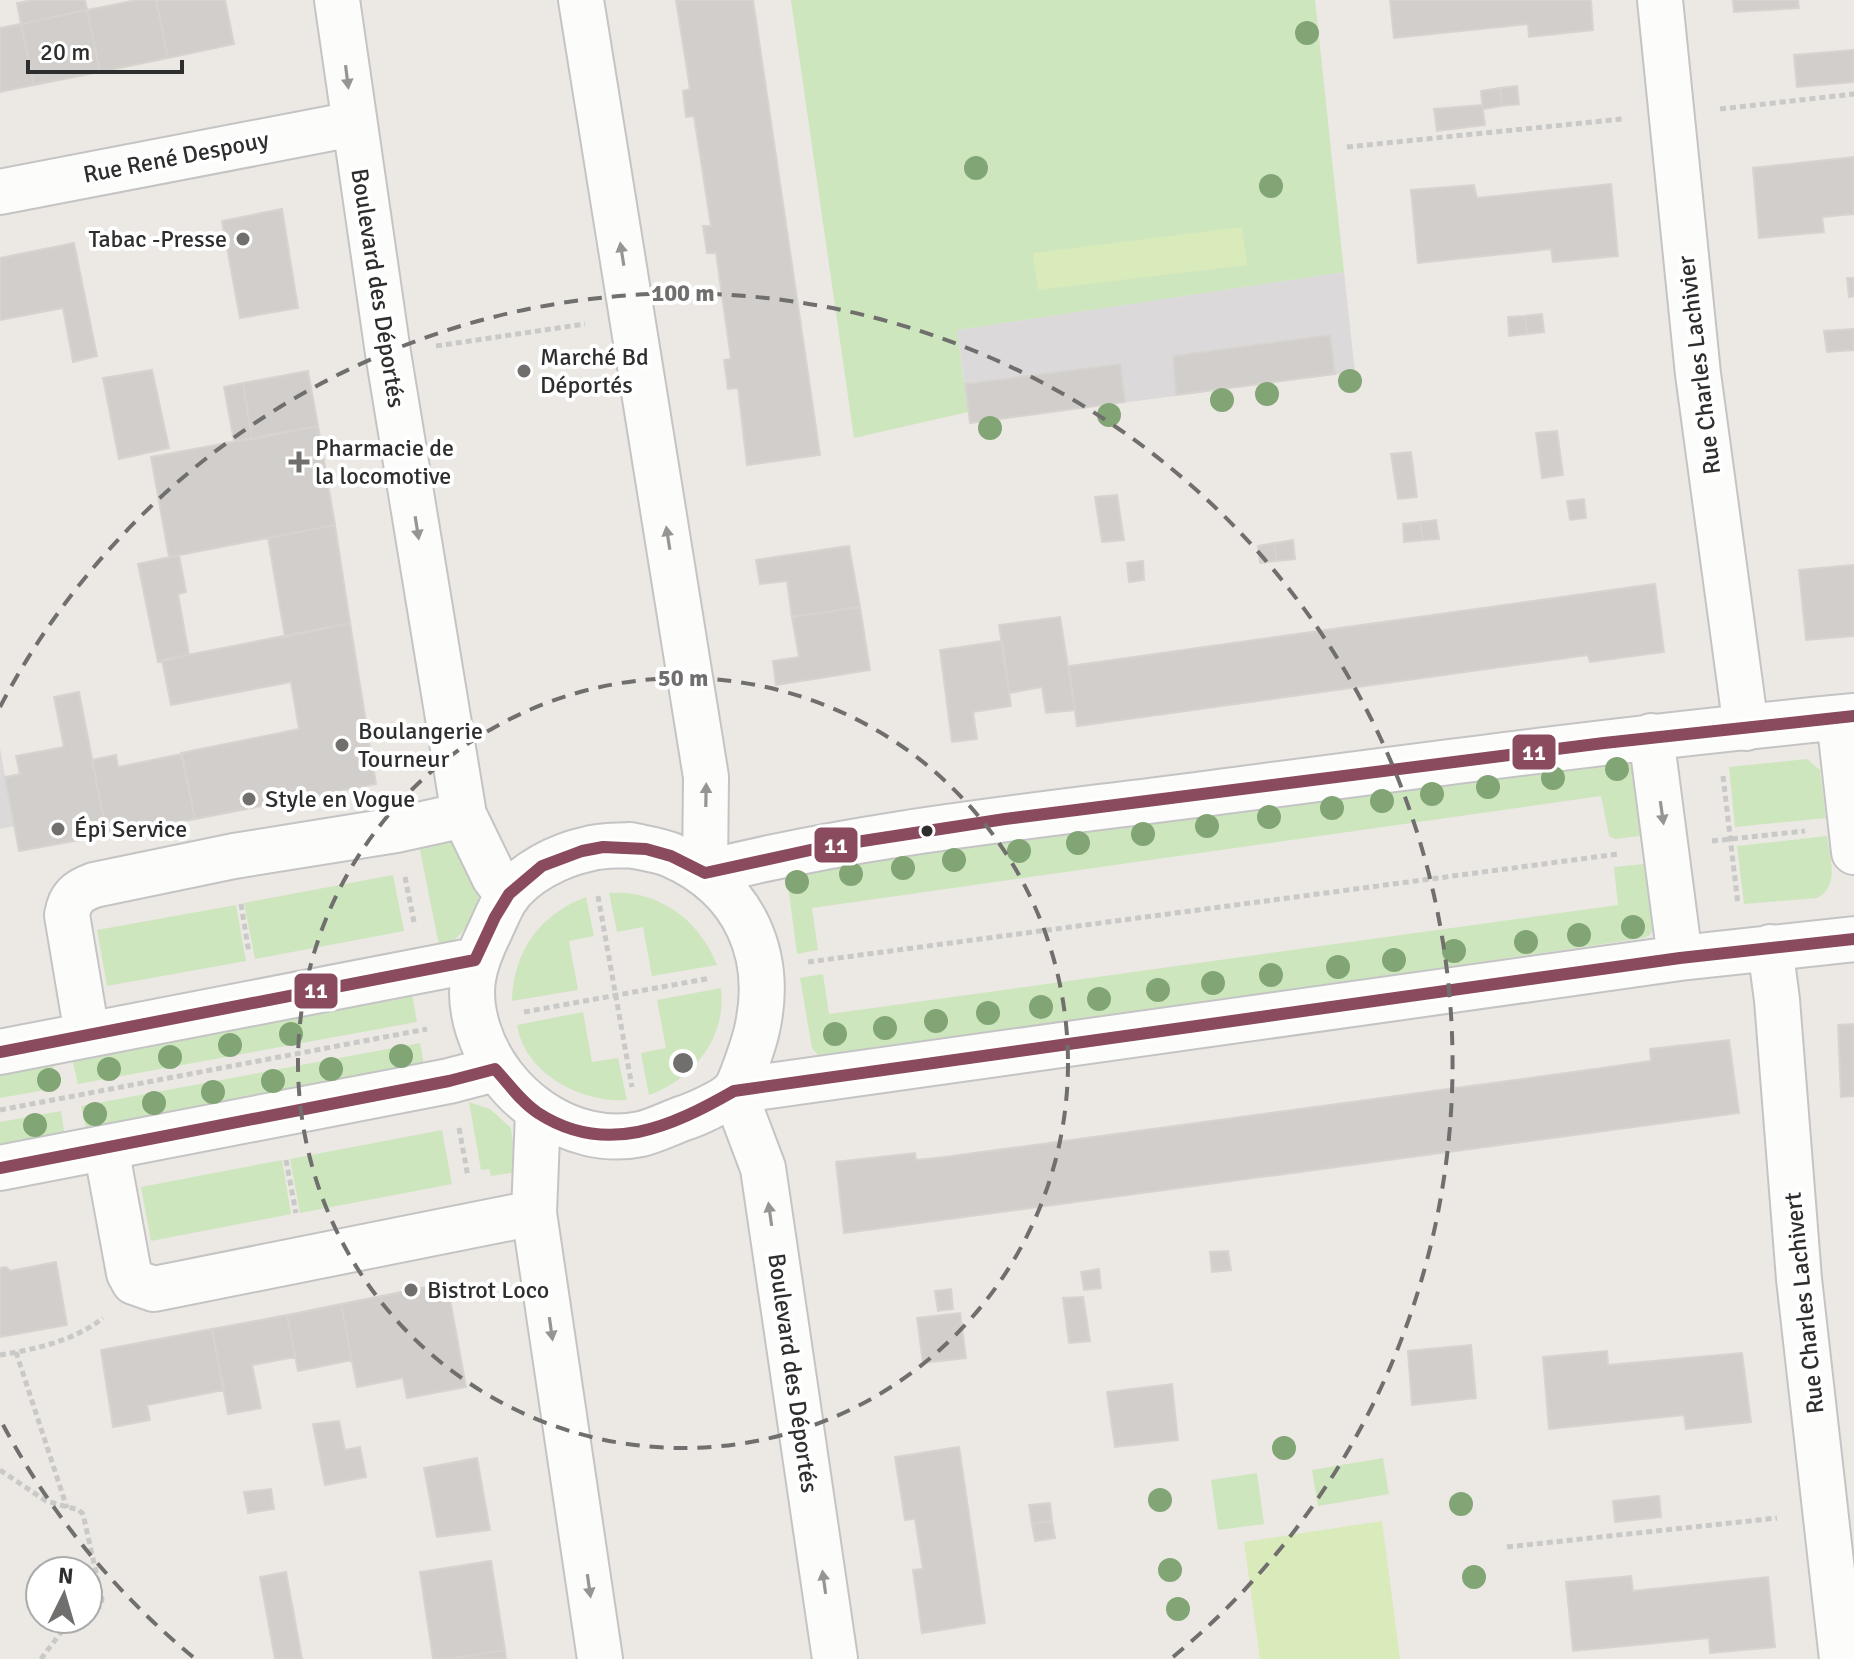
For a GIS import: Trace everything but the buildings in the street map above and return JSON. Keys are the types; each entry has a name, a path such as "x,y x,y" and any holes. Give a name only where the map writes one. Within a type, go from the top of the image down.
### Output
{"street":[{"name":"Boulevard des Déportés","path":"337,0 388,353 464,815 494,877 508,896"},
{"path":"581,0 706,777 705,873"},
{"name":"Rue Charles Lachivier","path":"1660,0 1732,730"},
{"name":"Rue René Despouy","path":"0,192 353,124"},
{"path":"705,873 781,854 927,830 1651,736 1846,717 1852,840"},
{"path":"1651,736 1680,958"},
{"path":"87,1034 67,915 69,901 79,891 94,885 234,856 396,830 464,815"},
{"path":"734,1091 754,1044 763,1007 762,969 751,933 732,900 705,873 669,854 630,845 589,848 557,859 527,877 508,896 475,960 472,991 475,1020 483,1046 495,1069 538,1112 570,1128 605,1135 640,1134 693,1115 734,1091 1680,958 1854,939"},
{"name":"Rue Charles Lachivert","path":"1757,949 1777,1000 1799,1279 1842,1659"},
{"path":"0,1052 475,960"},
{"path":"0,1168 449,1081 495,1069"},
{"name":"Boulevard des Déportés","path":"734,1091 763,1168 835,1659"},
{"path":"538,1112 534,1213 600,1659"},
{"path":"90,1151 129,1273 134,1282 161,1289 534,1213"}],"path":[{"path":"1347,147 1854,94"},
{"path":"388,353 632,317"},
{"path":"1732,730 1731,839 1757,949"},
{"path":"0,1110 762,969 1731,839 1852,840"},
{"path":"589,848 640,1134"},
{"path":"234,856 251,964"},
{"path":"64,1097 90,1151"},
{"path":"285,1151 305,1260"},
{"path":"0,1355 60,1340 94,1325 143,1286"},
{"path":"16,1352 67,1508"},
{"path":"0,1470 33,1494 79,1510 83,1514 92,1555"},
{"path":"1507,1547 1826,1513"},
{"path":"41,1659 59,1635"}],"shaded area":[{"path":"1344,272 1355,372 970,423 957,330"},
{"path":"0,748 14,826 0,829"}],"green space":[{"path":"791,0 1315,0 1344,272 957,330 968,412 854,438"},
{"path":"1242,227 1247,265 1038,290 1033,253"},
{"path":"1630,750 1641,836 1615,839 1609,836 1601,796 812,908 818,950 797,954 786,870"},
{"path":"1807,759 1820,770 1826,818 1735,827 1729,767"},
{"path":"459,836 476,872 478,899 465,929 440,951 418,840"},
{"path":"1827,836 1832,870 1829,886 1824,893 1817,898 1744,904 1737,846"},
{"path":"1644,864 1653,929 1644,938 821,1059 812,1048 800,978 823,974 829,1014 1618,905 1614,867"},
{"path":"393,875 404,931 255,959 244,903"},
{"path":"609,893 644,896 675,911 700,934 717,965 652,976 643,927 617,932"},
{"path":"586,897 594,936 569,941 578,990 512,1001 518,966 532,937 555,914"},
{"path":"236,905 246,961 107,986 97,930"},
{"path":"721,988 718,1024 704,1054 680,1079 649,1095 641,1053 666,1048 657,1000"},
{"path":"412,994 417,1022 78,1084 72,1058"},
{"path":"583,1012 592,1062 618,1058 627,1100 609,1100 574,1091 543,1071 522,1042 517,1025"},
{"path":"420,1043 425,1071 87,1133 81,1106"},
{"path":"52,1060 57,1088 0,1098 0,1070"},
{"path":"469,1102 490,1109 511,1128 517,1172 491,1176 489,1169 481,1170"},
{"path":"61,1111 65,1137 0,1149 0,1122"},
{"path":"442,1130 452,1184 300,1213 290,1159"},
{"path":"282,1160 291,1214 151,1241 141,1187"},
{"path":"1383,1458 1389,1494 1318,1506 1312,1470"},
{"path":"1257,1473 1264,1524 1218,1530 1211,1480"},
{"path":"1382,1521 1400,1659 1260,1659 1244,1542"}],"transit line":[{"name":"11","path":"0,1052 475,960 509,894 542,866 582,851 603,847 646,849 671,856 705,873 824,847 1005,819 1604,743 1854,716"},
{"name":"11","path":"0,1168 449,1081 495,1069 532,1109 563,1126 588,1133 613,1135 638,1132 686,1116 734,1091 1680,958 1854,939"}],"place":[{"name":"Tabac -Presse","path":"243,239"},
{"name":"Marché Bd Déportés","path":"524,371"},
{"name":"Pharmacie de la locomotive","path":"299,462"},
{"name":"Boulangerie Tourneur","path":"342,745"},
{"name":"Style en Vogue","path":"249,799"},
{"name":"Épi Service","path":"58,829"},
{"name":"Bistrot Loco","path":"411,1290"}]}
